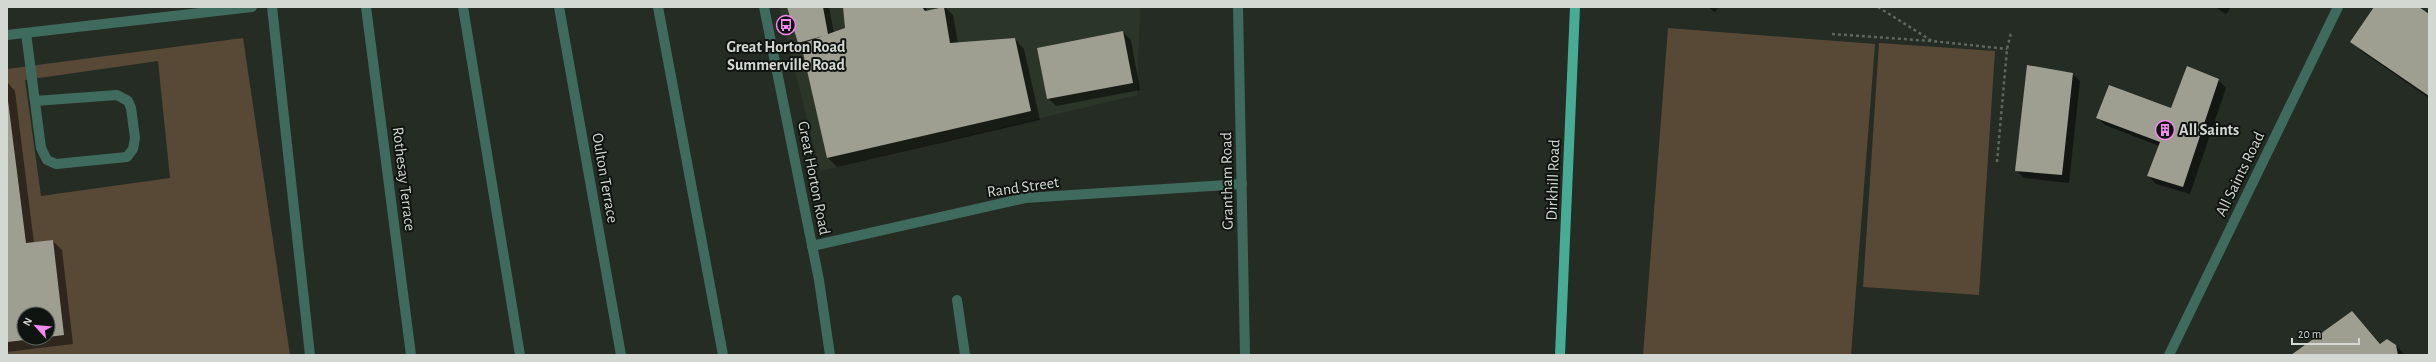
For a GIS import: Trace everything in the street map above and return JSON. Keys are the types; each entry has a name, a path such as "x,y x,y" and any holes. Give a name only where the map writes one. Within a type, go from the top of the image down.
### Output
{"main road":[{"name":"Dirkhill Road","path":"1560,355 1575,7"}],"street":[{"path":"7,35 252,7"},
{"path":"272,7 310,355"},
{"name":"Rothesay Terrace","path":"366,7 411,355"},
{"path":"463,7 520,355"},
{"name":"Oulton Terrace","path":"559,7 621,355"},
{"path":"658,7 724,355"},
{"name":"Great Horton Road","path":"764,7 812,246 830,355"},
{"name":"Grantham Road","path":"1238,7 1245,355"},
{"name":"All Saints Road","path":"2169,355 2338,7"},
{"path":"26,32 35,102 41,148 47,160 56,164 127,157 133,148 135,138 131,108 128,101 117,95 35,102"},
{"name":"Rand Street","path":"812,246 1025,198 1242,184"},
{"path":"957,300 964,355"}],"path":[{"path":"1878,7 1932,41"},
{"path":"1997,162 2008,49 2011,33"},
{"path":"1832,34 1932,41 2008,49"}],"shaded area":[{"path":"779,7 1140,7 1137,95 820,171"},
{"path":"1668,28 1875,44 1851,355 1643,355"},
{"path":"243,38 290,355 7,355 7,69","holes":["158,61 170,178 41,196 25,80"]},
{"path":"1879,43 1995,51 1979,295 1863,287"}],"building":[{"path":"787,7 823,7 828,34 845,28 843,7 922,7 925,11 944,7 950,43 1015,38 1031,111 827,158 801,44 823,36 798,43"},
{"path":"2374,7 2419,7 2429,14 2429,96 2350,42"},
{"path":"1123,31 1133,83 1047,99 1037,48"},
{"path":"2027,65 2073,73 2062,175 2015,171"},
{"name":"All Saints","path":"2187,66 2219,79 2183,187 2147,176 2160,142 2096,118 2109,85 2171,108"},
{"path":"7,93 26,243 53,240 64,335 56,336 56,306 16,306 16,341 7,342"},
{"path":"2352,311 2380,344 2387,339 2396,345 2398,355 2291,355"}],"place":[{"name":"Great Horton Road Summerville Road","path":"786,25"},
{"name":"All Saints","path":"2165,130"}]}
